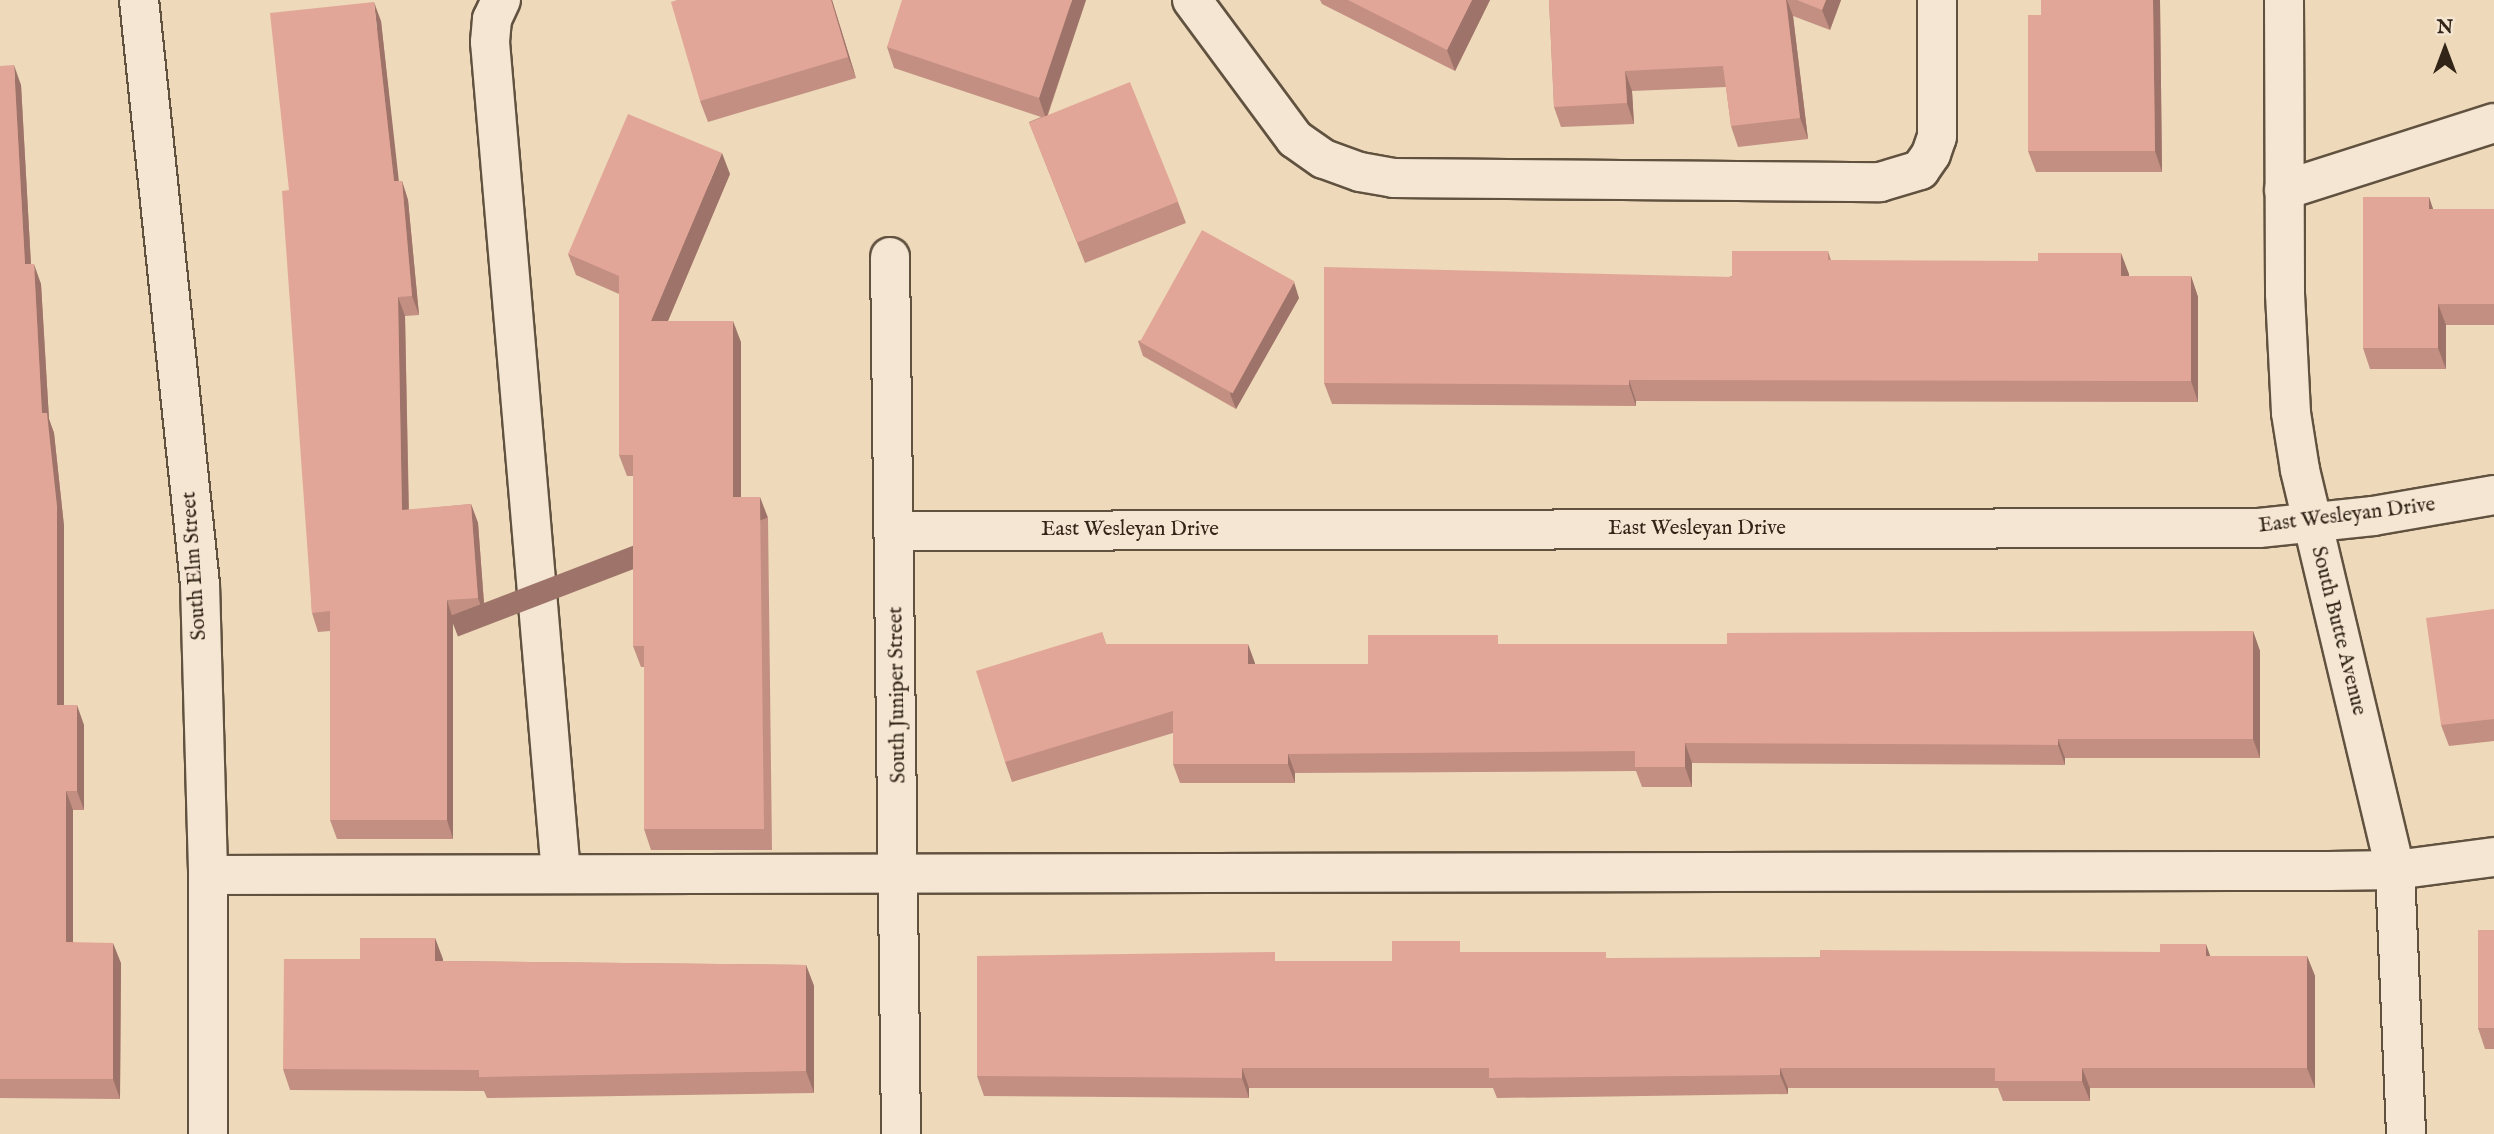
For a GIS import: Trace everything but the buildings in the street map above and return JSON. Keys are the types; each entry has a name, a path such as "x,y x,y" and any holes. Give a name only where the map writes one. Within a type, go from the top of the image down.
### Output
{"street":[{"name":"South Elm Street","path":"139,0 200,584 208,875 208,1134"},
{"path":"501,0 492,19 490,42 561,874"},
{"path":"1192,0 1295,139 1324,159 1360,172 1393,178 1866,182 1902,178 1920,170 1931,154 1937,137 1937,0"},
{"name":"South Butte Avenue","path":"2284,0 2284,190 2291,413 2312,524 2395,870 2406,1134"},
{"path":"2284,190 2494,123"},
{"name":"South Juniper Street","path":"890,257 897,531 901,1134"},
{"name":"East Wesleyan Drive","path":"897,531 2259,528 2312,524 2494,495"},
{"path":"208,875 900,876 2395,870 2494,857"}]}
